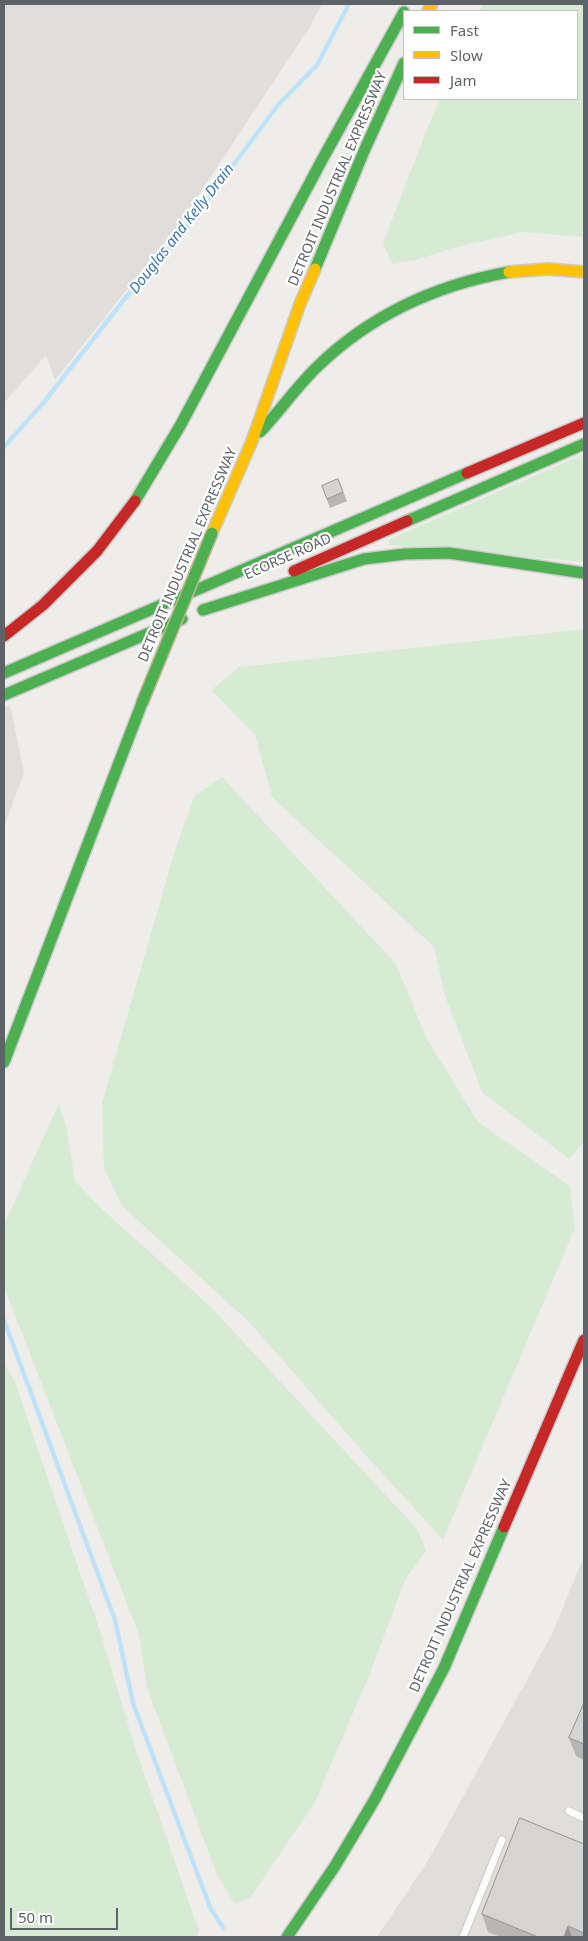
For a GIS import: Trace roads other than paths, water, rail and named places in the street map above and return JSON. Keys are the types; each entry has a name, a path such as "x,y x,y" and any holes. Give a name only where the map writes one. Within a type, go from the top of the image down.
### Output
{"main road":[{"path":"4,636 43,605 97,550 138,497 180,426 403,14"},
{"name":"DETROIT INDUSTRIAL EXPRESSWAY","path":"4,1062 142,703 252,441 300,304 364,150 403,65"},
{"path":"252,441 276,416 317,367 351,337 387,313 432,291 481,277 524,270 566,269 584,272"},
{"name":"ECORSE ROAD","path":"4,673 584,423"},
{"name":"ECORSE ROAD","path":"4,695 584,444"},
{"path":"203,610 364,559 405,554 449,553 584,573"},
{"name":"DETROIT INDUSTRIAL EXPRESSWAY","path":"287,1937 335,1866 370,1807 444,1668 584,1340"}],"lane":[{"path":"569,1812 584,1818"},
{"path":"463,1937 502,1840"}],"waterway":[{"name":"Douglas and Kelly Drain","path":"4,447 44,402 127,296 194,218 278,105 317,65 349,4"},
{"path":"4,1320 115,1620 133,1703 210,1907 223,1928"}]}
